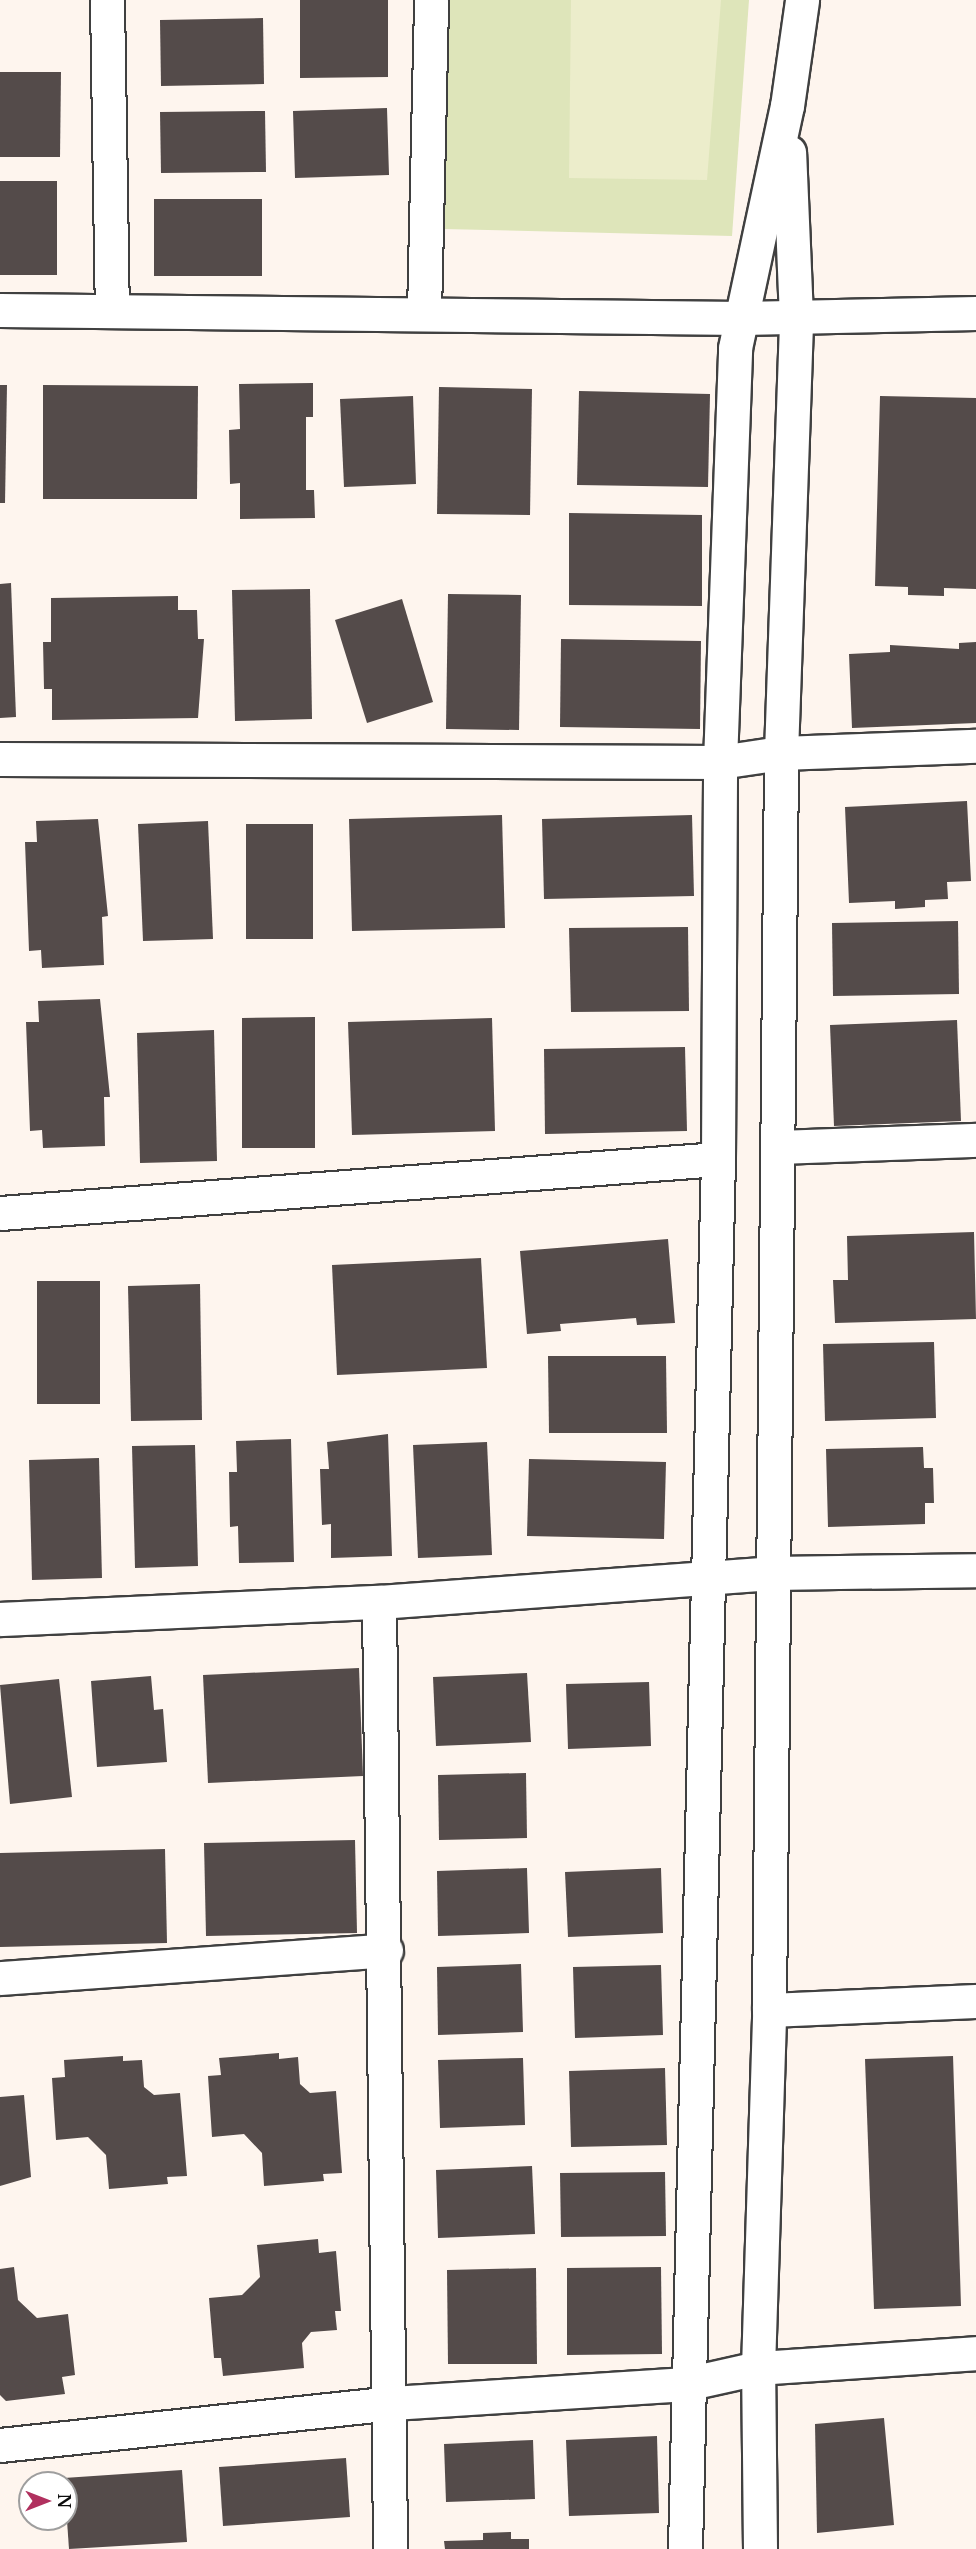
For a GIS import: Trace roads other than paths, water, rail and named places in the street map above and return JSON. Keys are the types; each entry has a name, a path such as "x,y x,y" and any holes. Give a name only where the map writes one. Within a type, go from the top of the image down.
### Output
{"street":[{"path":"107,0 111,308"},
{"path":"424,313 431,0"},
{"path":"685,2549 687,2384 710,1576 718,1159 720,762 735,348 787,106 802,0"},
{"path":"760,2549 758,2368 769,2010 772,1573 781,1147 781,753 796,317 787,106"},
{"path":"0,310 111,308 742,318 976,313"},
{"path":"0,759 720,762 781,753 976,746"},
{"path":"781,1147 976,1140"},
{"path":"0,1213 718,1159"},
{"path":"0,1618 379,1602 710,1576 976,1570"},
{"path":"379,1602 392,2403 390,2549"},
{"path":"0,1978 386,1950"},
{"path":"769,2010 976,2001"},
{"path":"0,2445 392,2403 687,2384 758,2368 976,2353"}]}
